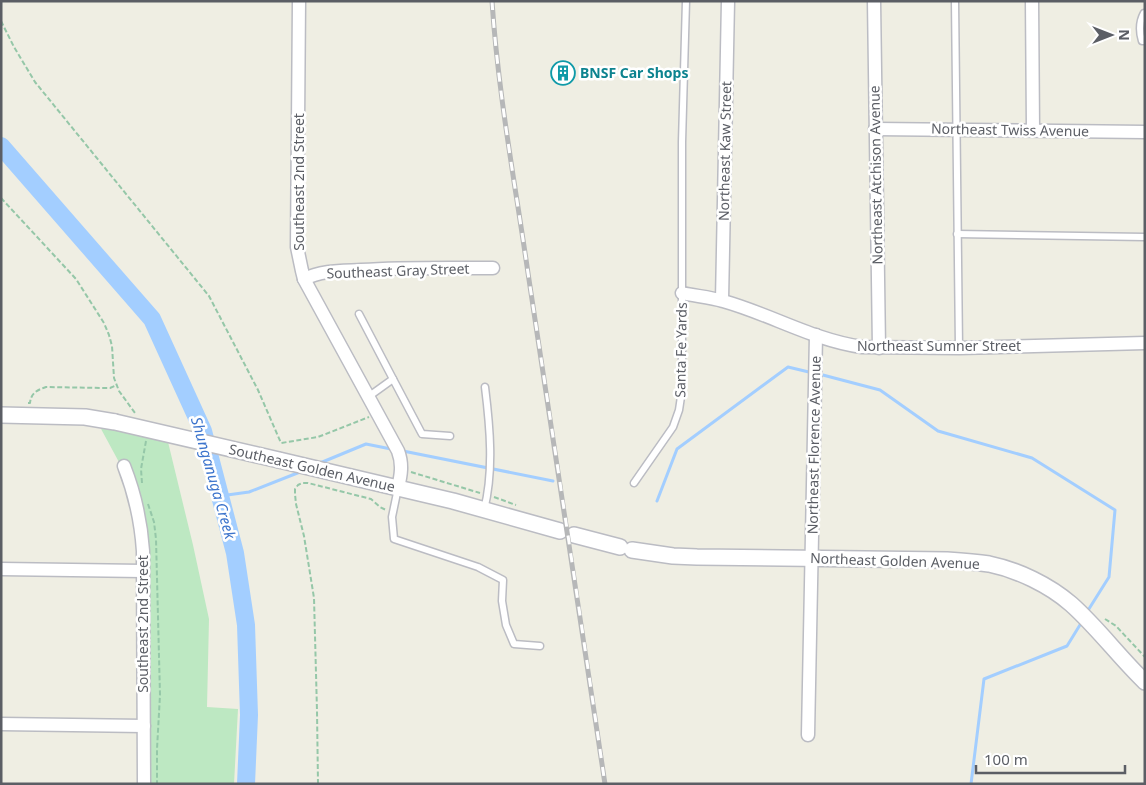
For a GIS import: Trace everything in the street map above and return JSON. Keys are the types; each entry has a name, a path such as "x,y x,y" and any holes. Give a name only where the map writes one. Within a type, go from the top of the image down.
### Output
{"street":[{"name":"Southeast 2nd Street","path":"299,1 297,247 304,279 398,451 402,470 398,488"},
{"name":"Northeast Kaw Street","path":"722,300 728,1"},
{"name":"Northeast Atchison Avenue","path":"874,1 879,348"},
{"path":"1032,1 1033,130"},
{"name":"Northeast Twiss Avenue","path":"875,129 1145,132"},
{"name":"Southeast Gray Street","path":"304,279 314,274 383,268 493,268"},
{"name":"Northeast Sumner Street","path":"682,293 722,300 816,335 850,345 879,348 958,348 1145,343"},
{"name":"Northeast Florence Avenue","path":"808,734 816,335"},
{"name":"Southeast Golden Avenue","path":"1,415 85,417 115,422 398,488 486,502 567,533"},
{"name":"Southeast 2nd Street","path":"124,466 137,507 142,531 144,784"},
{"name":"Northeast Golden Avenue","path":"567,533 626,549 664,555 947,560 1001,567 1026,576 1050,589 1096,620 1145,682"},
{"path":"1,569 143,571"},
{"path":"1,724 144,726"}],"lane":[{"name":"Santa Fe Yards","path":"634,483 673,427 679,410 682,390 682,142 686,1"},
{"path":"955,1 958,348"},
{"path":"1145,13 1140,20 1140,34 1142,41 1145,41"},
{"path":"957,234 1145,237"},
{"path":"359,314 422,434 450,436"},
{"path":"368,396 393,379"},
{"path":"485,387 489,423 490,465 486,502"},
{"path":"398,488 392,517 394,539 478,567 503,580 502,601 506,625 514,644 540,646"}],"path":[{"path":"1,20 14,47 35,82 209,296 258,390 282,443 318,438 377,412"},
{"path":"20,415 20,403 30,403 33,393 39,389 46,387 110,388 117,385"},
{"path":"402,470 486,502 522,507"},
{"path":"318,784 314,598 304,536 296,504 295,489 302,483 308,483 370,499 380,507 393,513"},
{"path":"1096,620 1116,626 1145,657"}],"green space":[{"path":"100,427 168,442 209,619 207,707 238,709 234,784 149,784 148,537 120,464"}],"waterway":[{"name":"Shunganuga Creek","path":"1,146 152,319 203,431 235,553 246,625 249,715 246,784"},
{"path":"657,501 677,449 788,367 813,373"},
{"path":"819,374 880,390 938,431 1032,458 1115,510 1109,577 1087,612"},
{"path":"320,463 366,444 391,449"},
{"path":"403,451 553,481"},
{"path":"220,496 249,492 300,472"},
{"path":"971,784 984,679 1067,646 1083,620"}],"railway":[{"path":"492,1 498,70 507,138 605,784"}],"place":[{"name":"BNSF Car Shops","path":"563,73"}]}
